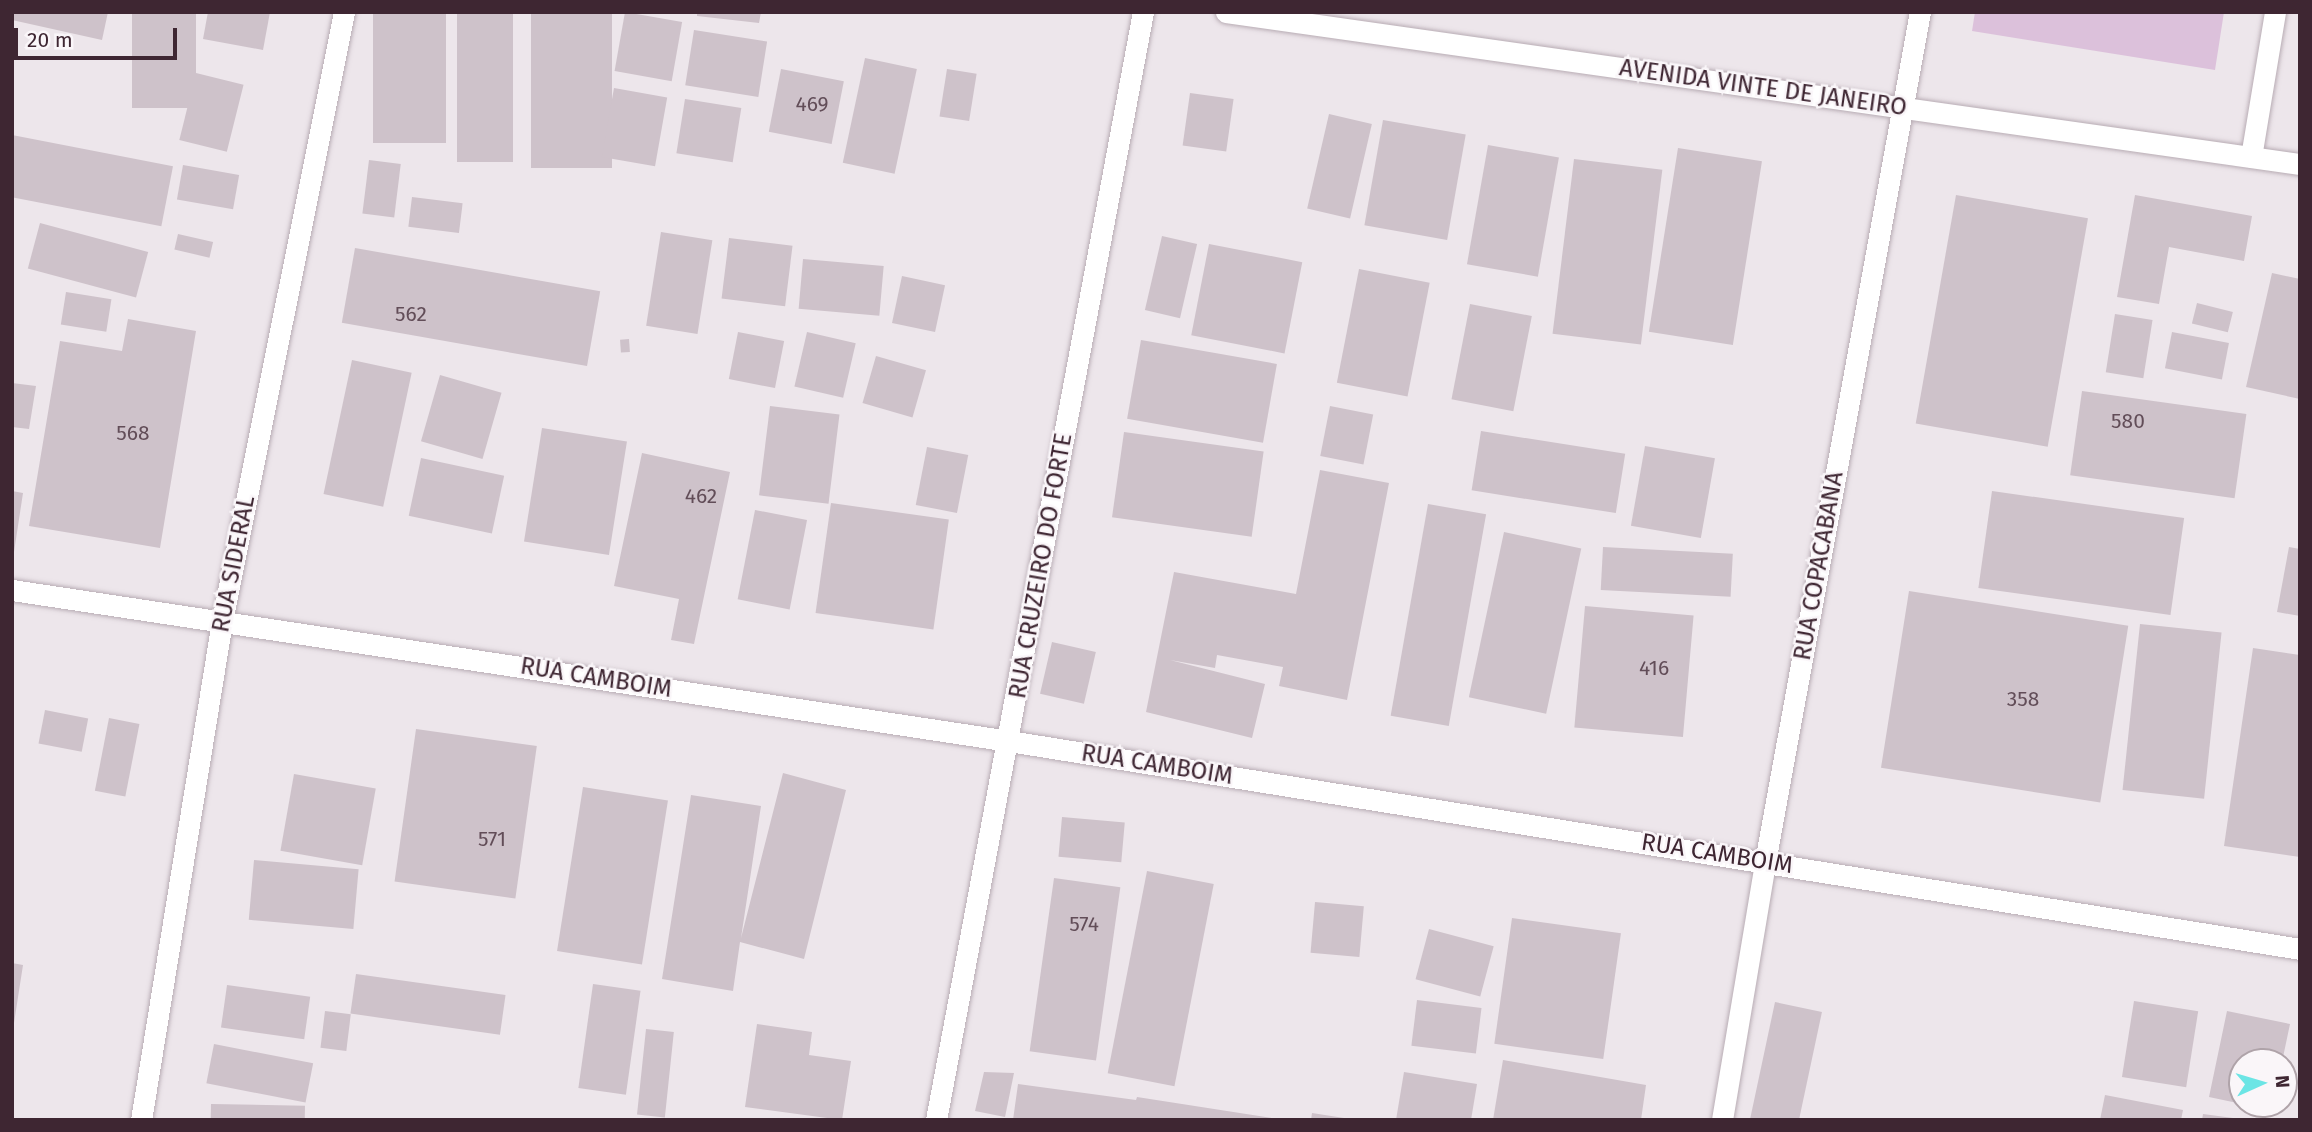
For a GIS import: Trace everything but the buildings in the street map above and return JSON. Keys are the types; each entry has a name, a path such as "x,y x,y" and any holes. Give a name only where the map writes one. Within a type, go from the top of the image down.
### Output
{"street":[{"name":"RUA SIDERAL","path":"141,1120 222,621 344,12"},
{"name":"RUA CRUZEIRO DO FORTE","path":"936,1120 1009,741 1143,12"},
{"name":"AVENIDA VINTE DE JANEIRO","path":"1226,12 2300,164"},
{"name":"RUA COPACABANA","path":"1722,1120 1765,862 1920,12"},
{"path":"2251,157 2275,12"},
{"name":"RUA CAMBOIM","path":"12,590 1009,741 2300,949"}],"shaded area":[{"path":"1975,12 2224,12 2215,70 1972,31"}]}
